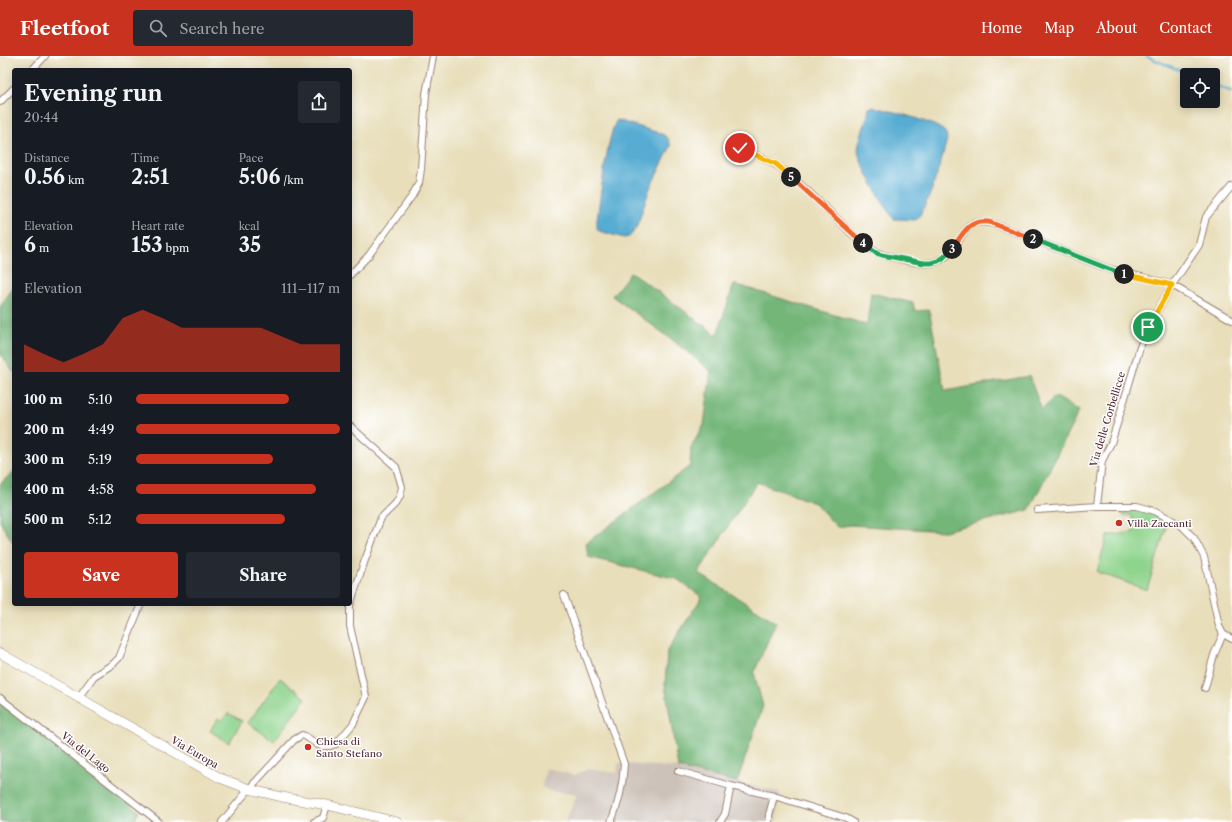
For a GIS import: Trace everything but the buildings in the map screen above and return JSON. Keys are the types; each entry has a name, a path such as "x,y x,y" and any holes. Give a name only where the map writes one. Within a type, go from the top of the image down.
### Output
{"main road":[{"name":"Via Europa","path":"0,653 220,778 249,789 282,797 327,805 397,822"}],"street":[{"path":"34,68 45,56"},
{"path":"352,273 369,255 412,196 419,183 426,94 433,56"},
{"path":"0,102 12,90"},
{"path":"740,148 782,168 864,244 882,255 924,263 938,261 950,251 970,225 983,221 989,222 1109,269 1172,285 1232,320"},
{"name":"Via delle Corbellicce","path":"1097,506 1102,462 1111,443 1140,347 1148,327 1172,285 1199,245 1206,217 1232,186"},
{"path":"352,428 396,467 402,487 400,496 396,503 381,518 352,599"},
{"path":"1037,510 1128,505 1142,507 1164,515 1181,525 1197,542 1204,556 1219,626 1223,634 1232,639"},
{"path":"564,594 624,764 623,784 617,809 611,822"},
{"path":"78,698 94,676 113,664 119,658 140,606"},
{"path":"222,822 249,789 294,740 302,735 318,744 330,746 336,744 353,724 366,696 350,626 350,606"},
{"path":"1205,688 1214,655 1223,634"},
{"name":"Via del Lago","path":"0,698 159,822"},
{"path":"678,771 774,796 846,818 853,822"},
{"path":"720,822 725,814 731,786"},
{"path":"769,822 769,815 774,796"},
{"path":"314,822 323,818 327,805"}],"shaded area":[{"path":"618,763 678,768 780,792 776,822 565,822 577,794 549,791 542,787 546,768 574,775 588,769 617,773"}],"green space":[{"path":"631,272 717,335 734,284 867,325 871,293 913,303 915,311 929,310 945,391 1029,376 1042,410 1055,396 1079,411 1029,510 944,531 850,525 837,527 815,503 757,482 698,573 776,622 754,673 763,706 737,782 678,768 665,684 667,651 702,597 677,579 588,557 586,543 690,466 691,447 704,425 711,371 670,338 612,296"},
{"path":"12,289 12,370 0,353 0,307"},
{"path":"12,473 12,541 0,522 0,484"},
{"path":"1138,508 1168,521 1147,590 1097,572 1107,536 1134,532 1132,515 1123,516 1122,509"},
{"path":"280,678 306,698 274,741 248,723"},
{"path":"0,702 139,811 134,822 0,822"},
{"path":"228,713 242,721 229,743 210,731 218,718 222,721"}],"water":[{"path":"872,107 888,110 921,120 939,127 946,134 946,143 934,184 924,208 915,220 894,219 888,211 862,163 858,150 869,108"},
{"path":"617,120 662,134 668,138 671,146 650,188 637,226 629,237 624,238 599,231 597,228 602,182 610,137"}],"waterway":[{"path":"1146,56 1180,70"},
{"path":"1220,87 1232,92"}],"place":[{"name":"Villa Zaccanti","path":"1119,523"},
{"name":"Chiesa di Santo Stefano","path":"308,747"}],"route":[{"path":"740,148 782,168 849,231 876,253 882,255 924,263 938,261 950,251 970,225 983,221 1002,226 1109,269 1172,285 1148,327"}]}
